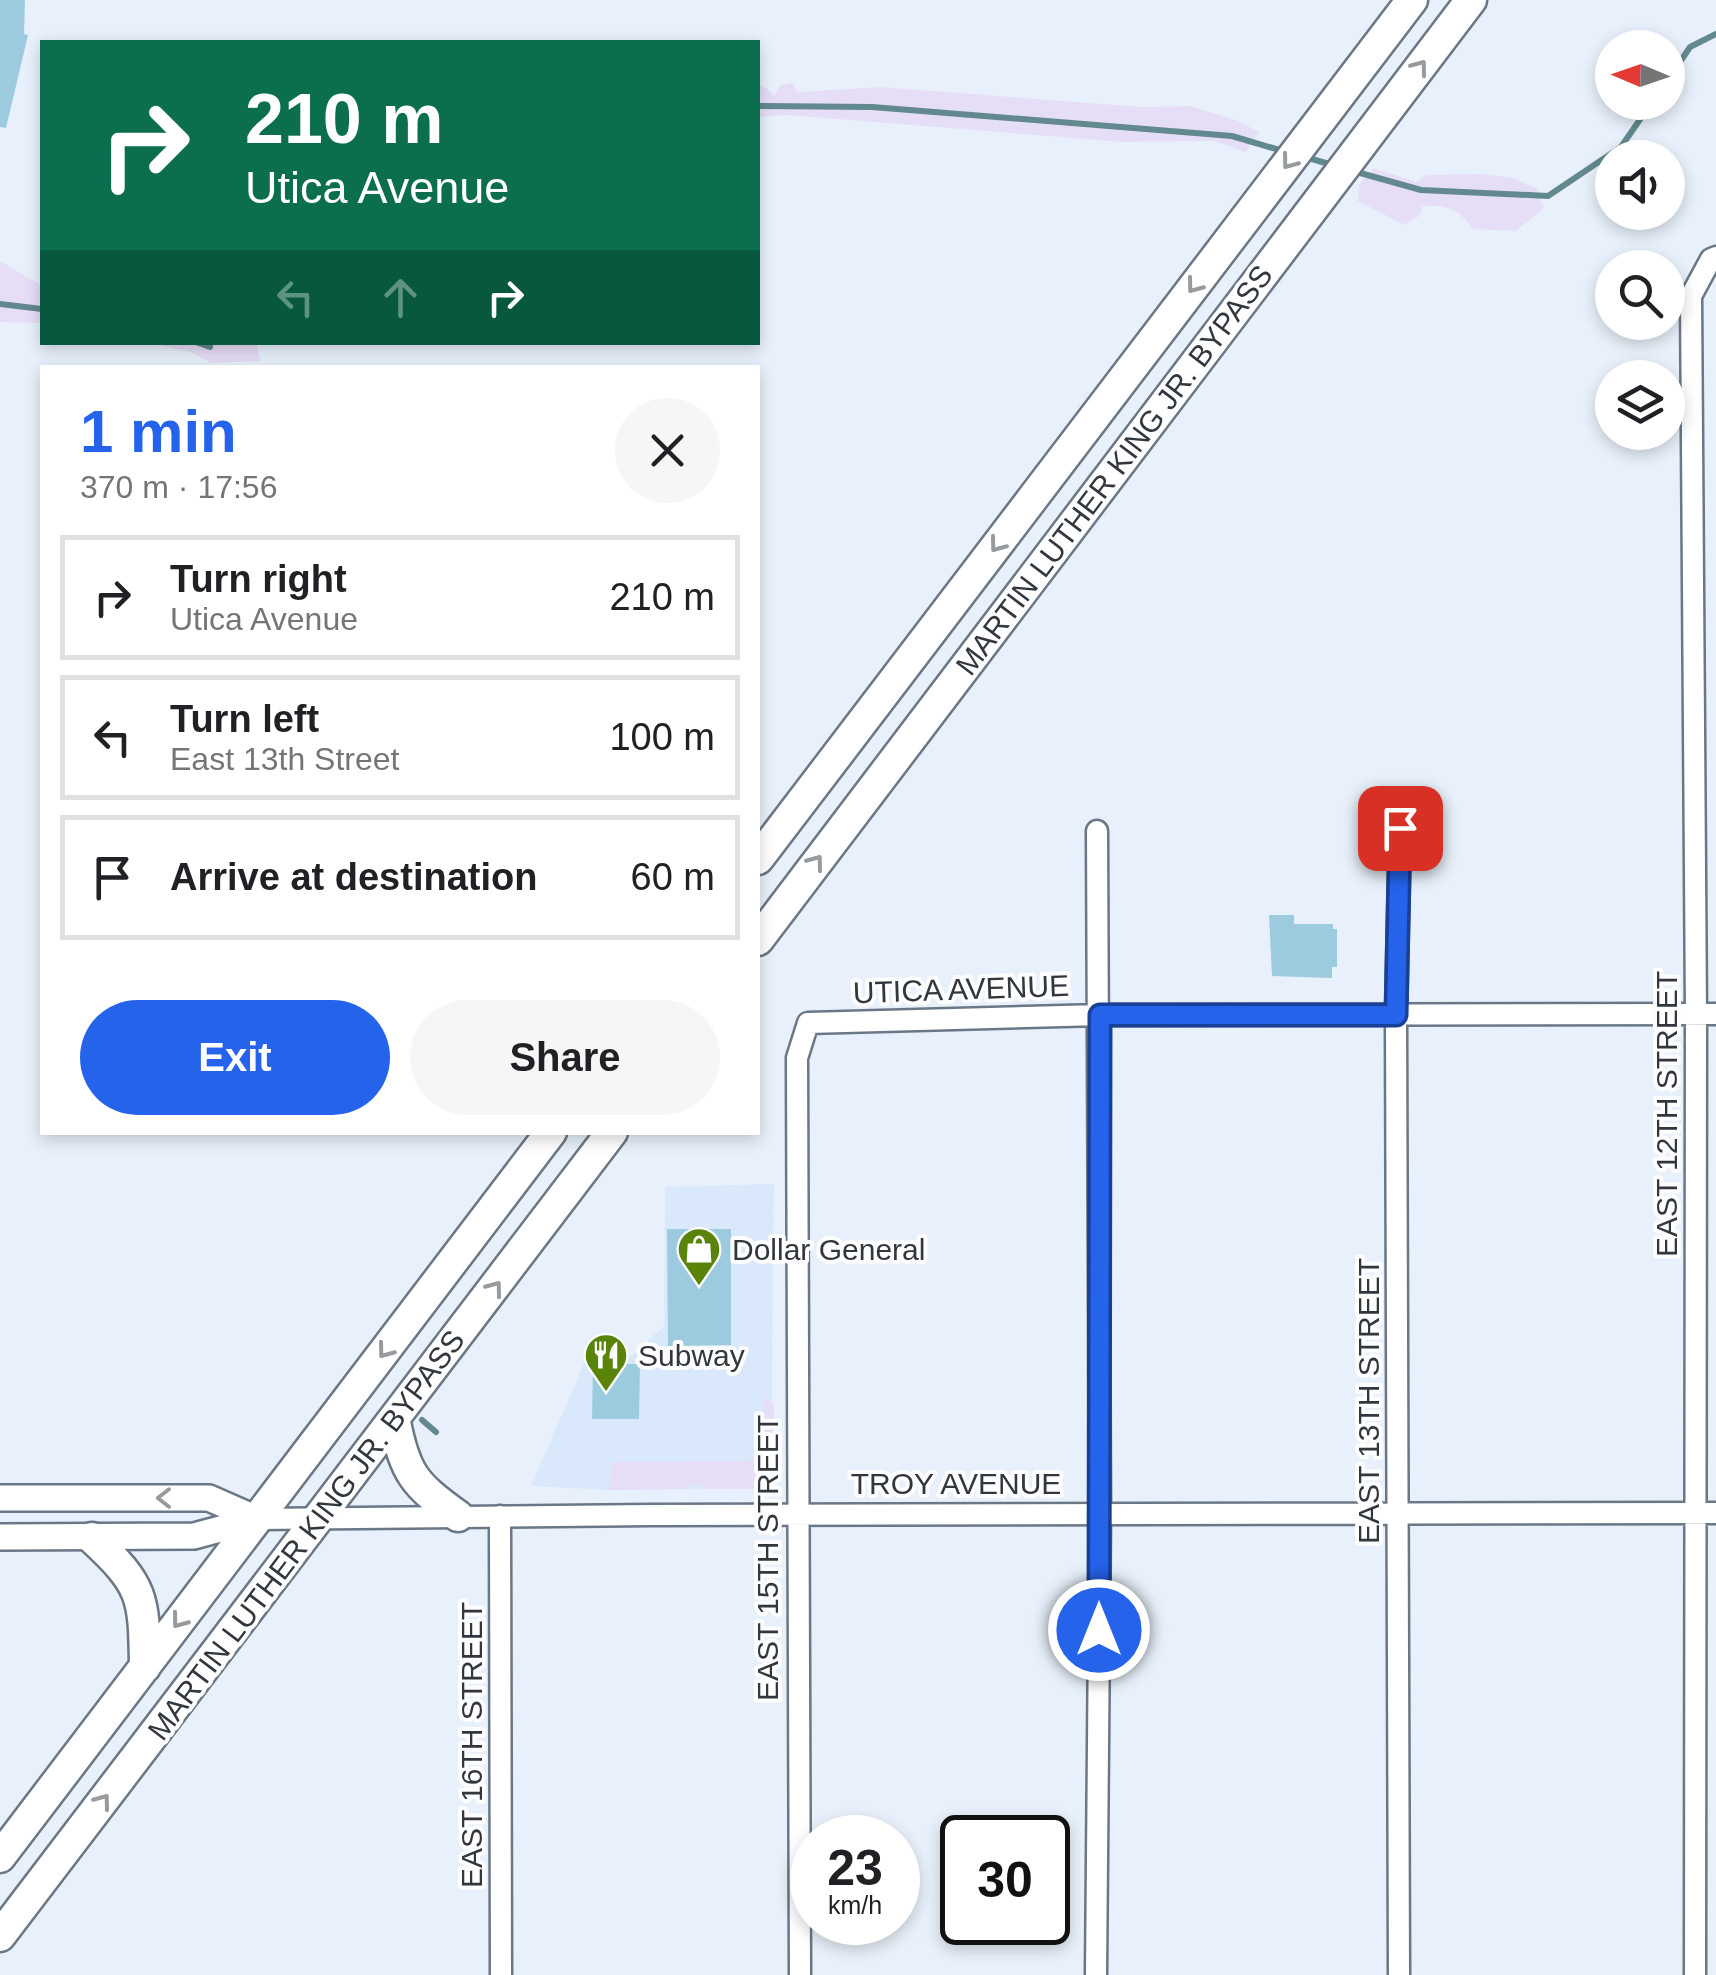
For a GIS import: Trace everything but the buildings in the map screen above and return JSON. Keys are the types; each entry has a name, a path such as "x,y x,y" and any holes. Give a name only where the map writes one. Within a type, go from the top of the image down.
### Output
{"highway":[{"name":"MARTIN LUTHER KING JR. BYPASS","path":"760,856 1412,0"},
{"name":"MARTIN LUTHER KING JR. BYPASS","path":"760,937 1471,0"},
{"name":"MARTIN LUTHER KING JR. BYPASS","path":"0,1856 549,1135"},
{"name":"MARTIN LUTHER KING JR. BYPASS","path":"0,1936 610,1135"},
{"path":"395,1422 406,1469 421,1490 458,1516"},
{"path":"92,1538 121,1565 136,1586 144,1609 145,1667"}],"main road":[{"name":"TROY AVENUE","path":"0,1498 209,1498 257,1520"},
{"name":"TROY AVENUE","path":"0,1537 194,1536 257,1520"}],"street":[{"name":"EAST 12TH STREET","path":"1695,1975 1705,1513 1706,706 1691,296 1714,258"},
{"name":"EAST 13TH STREET","path":"1400,828 1396,1015 1400,1975"},
{"path":"1096,832 1100,1015 1096,1975"},
{"name":"UTICA AVENUE","path":"808,1023 1100,1015 1706,1014"},
{"name":"EAST 15TH STREET","path":"800,1975 797,1058 808,1023"},
{"name":"TROY AVENUE","path":"257,1520 458,1516 1705,1513"},
{"name":"EAST 16TH STREET","path":"500,1516 501,1975"}],"shaded area":[{"path":"792,83 798,92 880,87 1142,107 1190,106 1236,120 1259,132 1246,152 1214,141 1123,142 787,115 760,117 760,84 775,95 781,85"},
{"path":"1374,168 1416,182 1426,175 1513,178 1536,188 1544,208 1516,231 1473,229 1452,210 1432,206 1423,206 1420,215 1404,225 1358,201 1359,185"},
{"path":"0,261 40,285 40,323 0,322"},
{"path":"159,345 257,345 261,361 211,363 191,352"},
{"path":"774,1184 771,1488 608,1490 531,1486 586,1359 629,1358 664,1326 665,1187"},
{"path":"764,1395 774,1405 774,1479 769,1489 702,1489 701,1484 689,1484 688,1489 608,1490 613,1462 753,1461 754,1448 764,1446"}],"waterway":[{"path":"1685,54 1690,47 1716,34"},
{"path":"760,106 872,107 1232,136 1283,151"},
{"path":"1353,171 1421,190 1548,196 1621,147 1640,120"},
{"path":"1305,157 1336,166"},
{"path":"0,304 40,309"},
{"path":"204,345 210,345"},
{"path":"422,1420 436,1432"}],"place":[{"name":"Dollar General","path":"699,1287"},
{"name":"Subway","path":"606,1393"}],"route":[{"path":"1099,1630 1100,1015 1396,1015 1400,828"}]}
